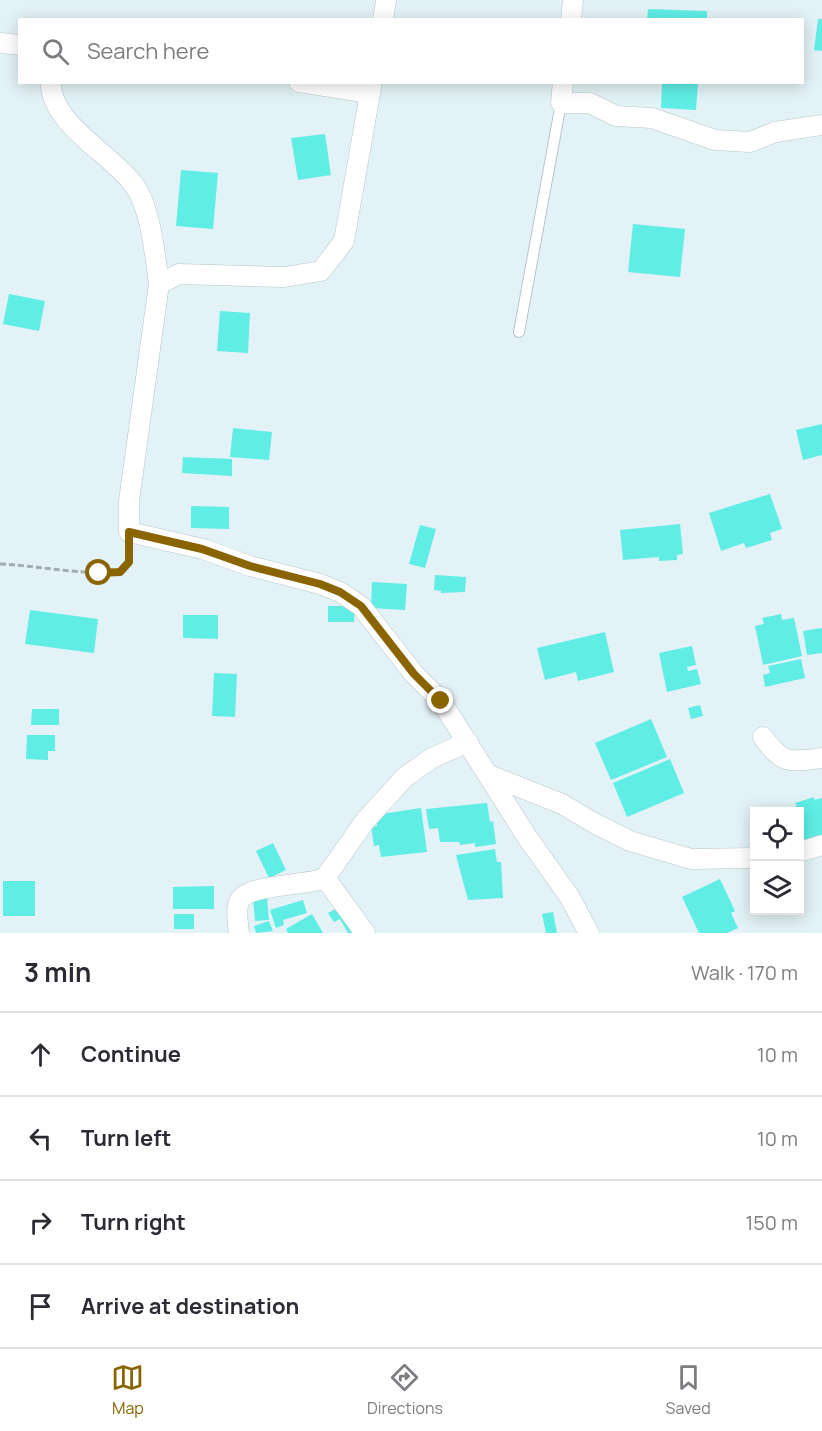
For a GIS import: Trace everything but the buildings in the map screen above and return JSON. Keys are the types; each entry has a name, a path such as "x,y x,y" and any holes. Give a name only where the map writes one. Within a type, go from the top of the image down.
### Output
{"street":[{"path":"383,18 386,0"},
{"path":"571,18 573,0"},
{"path":"0,43 18,45"},
{"path":"51,84 56,103 67,121 122,171 136,187 150,225 159,284 129,501 129,532 202,549 250,566 320,584 340,592 361,606 414,674 441,701 568,896 589,933"},
{"path":"159,284 179,274 284,277 321,271 344,241 371,88 323,84"},
{"path":"563,84 561,103 590,104 616,116 652,118 715,140 750,142 775,132 822,125"},
{"path":"763,737 776,755 787,759 822,758"},
{"path":"239,933 237,908 240,899 248,892 308,883 325,878 365,821 405,777 432,758 468,742"},
{"path":"489,775 561,804 630,841 691,859 750,858"},
{"path":"804,851 822,845"},
{"path":"325,878 365,933"}],"lane":[{"path":"519,332 561,103"}],"path":[{"path":"0,564 99,573 120,572 129,562 129,532"}],"route":[{"path":"99,573 120,572 129,562 129,532 202,549 250,566 320,584 340,592 361,606 414,674 441,701"}]}
